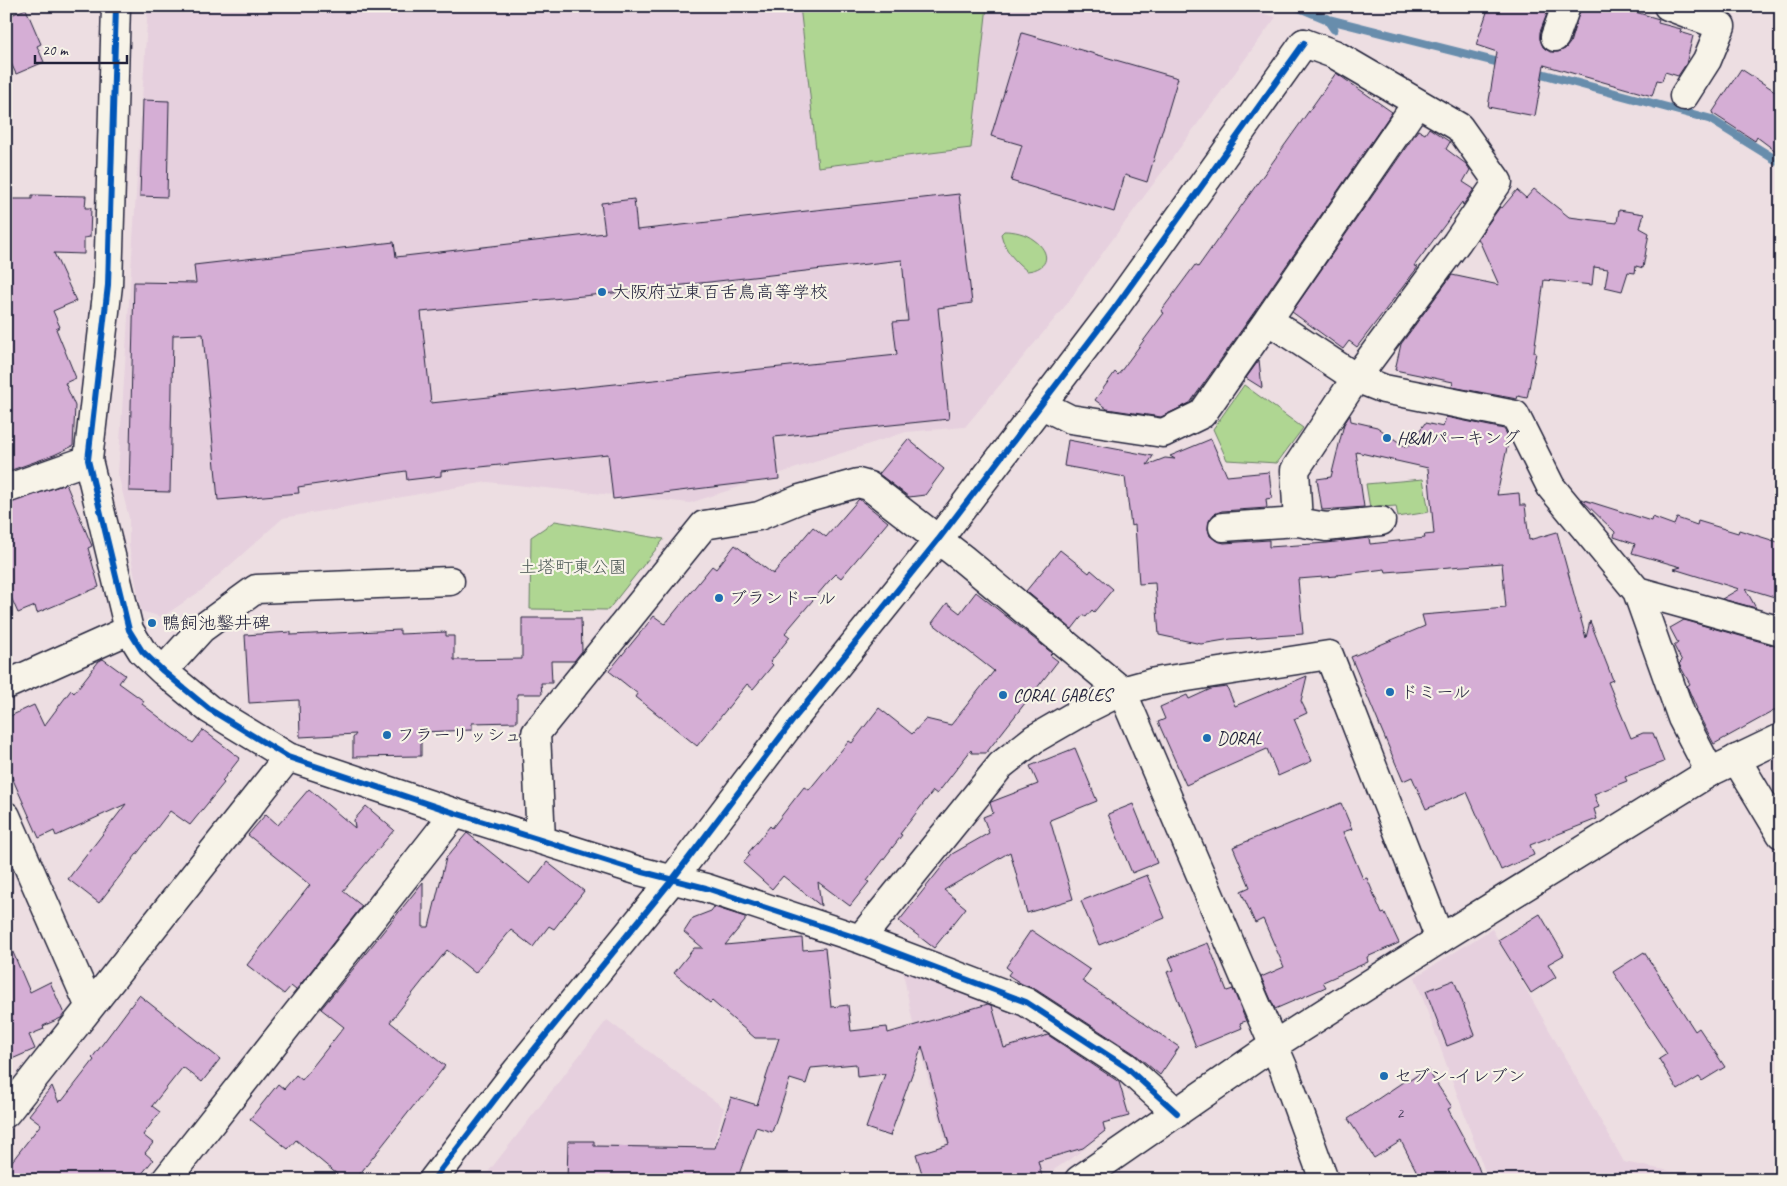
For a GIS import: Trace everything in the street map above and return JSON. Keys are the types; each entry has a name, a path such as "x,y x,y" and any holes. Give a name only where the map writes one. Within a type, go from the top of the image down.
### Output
{"street":[{"path":"116,6 108,285 88,460 129,630 142,651 209,709 288,757 455,813 672,880 706,888 860,939 1026,1002 1126,1067 1176,1113"},
{"path":"1555,37 1566,6"},
{"path":"1668,6 1721,26 1707,60 1684,96"},
{"path":"433,1180 516,1073 672,880 797,715 938,540 1042,405 1304,43 1334,54 1459,127 1498,182 1457,242 1356,378 1296,470 1298,522"},
{"path":"1042,405 1070,418 1162,433 1202,414 1418,103"},
{"path":"1268,320 1356,378 1384,389 1515,415 1551,487 1638,591 1682,718 1710,772"},
{"path":"6,489 88,460"},
{"path":"541,840 536,734 704,525 759,516 800,499 858,483 869,486 1122,691 1274,1045 1324,1180"},
{"path":"1223,527 1298,522 1326,527 1381,521"},
{"path":"163,671 201,629 256,589 450,581"},
{"path":"1638,591 1781,631"},
{"path":"6,686 129,630"},
{"path":"860,939 1001,766 1034,739 1122,691 1155,682 1329,655 1440,939"},
{"path":"1079,1180 1274,1045 1440,939 1710,772 1781,738"},
{"path":"6,1113 288,757"},
{"path":"1736,759 1781,834"},
{"path":"166,1180 455,813"},
{"path":"6,816 90,1007"}],"shaded area":[{"name":"大阪府立東百舌鳥高等学校","path":"148,6 1235,6 1276,17 1079,285 1071,299 965,427 906,432 690,503 487,482 283,518 202,590 162,617 141,611 129,546 129,518 118,474"},
{"path":"1492,929 1624,1162 1715,1180 1488,1180 1415,977"},
{"path":"910,967 1051,1026 1086,1148 1039,1180 956,1180 913,1024 903,971"},
{"path":"607,1020 724,1108 704,1177 565,1176 565,1180 482,1180"}],"green space":[{"path":"800,6 987,6 971,148 818,167"},
{"path":"1004,231 1019,233 1034,240 1043,250 1046,259 1044,263 1035,270 1027,271 1014,259 1008,250 1001,234"},
{"path":"1244,385 1303,428 1277,463 1227,460 1213,429"},
{"path":"1423,479 1429,512 1398,517 1396,506 1370,508 1366,484"},
{"name":"土塔町東公園","path":"555,521 664,539 608,610 530,609 531,537"}],"building":[{"path":"1489,6 1534,6 1548,11 1540,32 1540,39 1543,47 1550,52 1558,52 1565,49 1570,43 1581,6 1615,6 1659,19 1658,23 1681,29 1680,32 1693,36 1686,64 1678,76 1665,72 1662,81 1657,80 1652,96 1544,65 1535,116 1488,107 1497,52 1476,45"},
{"path":"26,9 41,44 37,46 44,62 16,74 6,52 6,17"},
{"path":"1022,33 1178,78 1147,182 1125,175 1114,212 1011,181 1022,145 991,136"},
{"path":"1741,69 1781,95 1781,155 1757,137 1755,141 1712,113"},
{"path":"1336,73 1392,112 1190,403 1161,417 1107,409 1095,400 1115,372 1118,375 1164,313 1161,311 1195,265 1198,267"},
{"path":"143,100 169,101 167,197 140,196"},
{"path":"1429,128 1450,142 1446,149 1466,164 1470,170 1463,182 1474,189 1414,266 1418,267 1357,347 1349,341 1343,349 1292,312 1418,130 1425,134"},
{"path":"1534,189 1569,217 1617,223 1619,210 1644,214 1640,228 1649,233 1643,268 1636,266 1635,273 1628,272 1622,291 1605,287 1608,269 1594,267 1592,285 1544,280 1534,352 1536,353 1527,398 1518,396 1517,399 1452,387 1453,382 1395,370 1401,344 1452,275 1499,285 1478,238 1500,207 1502,208 1517,190 1526,198"},
{"path":"959,194 972,303 938,308 949,419 774,437 779,479 613,499 608,454 441,471 441,476 407,480 406,471 298,487 299,493 218,500 203,334 173,335 170,492 129,491 134,282 196,283 194,265 394,242 396,257 605,233 601,203 634,199 637,230","holes":["902,260 908,321 893,322 897,355 431,403 421,312 613,293"]},
{"path":"32,195 86,196 85,208 91,208 90,237 84,238 84,254 54,253 76,301 53,311 60,327 56,329 76,378 65,383 75,406 73,446 54,455 6,472 6,199 32,199"},
{"path":"1259,360 1262,388 1246,378"},
{"path":"1350,415 1351,421 1377,427 1407,448 1425,423 1443,427 1446,417 1504,429 1509,438 1497,495 1519,493 1520,505 1525,505 1529,540 1557,532 1586,638 1590,621 1613,680 1608,682 1631,738 1643,733 1653,733 1664,762 1625,777 1627,781 1594,794 1599,807 1594,809 1597,819 1530,845 1534,855 1501,870 1467,792 1426,809 1412,777 1403,781 1351,657 1425,626 1422,615 1506,608 1502,563 1386,572 1385,569 1298,579 1303,634 1231,639 1201,644 1159,635 1155,583 1139,584 1135,525 1131,526 1125,477 1064,466 1068,440 1153,456 1147,465 1165,458 1175,459 1170,456 1211,439 1227,476 1269,472 1272,498 1266,499 1267,508 1222,511 1214,514 1209,521 1208,529 1210,536 1217,541 1224,543 1269,540 1269,547 1369,538 1370,544 1425,538 1424,535 1434,534 1428,468 1356,452 1364,507 1322,510 1317,479 1331,477 1344,424"},
{"path":"908,439 944,469 925,495 909,497 879,474"},
{"path":"66,484 92,546 88,548 99,587 37,613 35,606 18,613 6,586 6,504"},
{"path":"859,499 888,522 841,578 836,574 829,581 785,633 790,637 770,662 773,665 753,689 747,684 697,746 636,697 638,694 609,671 654,616 665,624 712,566 716,569 735,545 773,574 813,527 826,537"},
{"path":"1581,499 1651,521 1652,517 1674,525 1677,518 1697,525 1698,521 1738,533 1739,530 1781,543 1781,599 1745,588 1756,608 1722,599 1739,589 1674,569 1681,567 1632,553 1635,544 1614,537 1615,532"},
{"path":"1060,550 1089,573 1091,570 1113,589 1094,612 1092,610 1086,617 1083,615 1072,629 1026,591"},
{"path":"976,592 1052,653 1050,655 1058,661 986,753 972,753 971,750 937,794 933,791 900,834 902,835 850,906 818,882 821,906 783,876 772,889 743,863 750,855 748,853 770,826 772,828 804,787 809,790 849,741 852,743 879,708 912,734 926,719 951,725 994,671 932,623 947,603 960,613"},
{"path":"522,618 581,618 582,651 574,661 551,661 552,683 541,683 542,694 517,694 517,722 472,723 472,730 421,732 421,756 353,757 353,738 356,734 300,737 299,700 249,703 245,635 291,632 291,635 400,630 400,634 446,632 446,636 454,636 454,660 522,659"},
{"path":"1684,620 1776,646 1781,654 1781,707 1714,744 1696,710 1687,686 1690,684 1679,664 1682,661 1674,646 1678,643 1670,628"},
{"path":"103,659 125,675 119,683 144,701 142,704 193,743 203,730 240,758 222,781 224,783 190,825 170,811 99,903 68,879 126,804 56,836 54,831 39,838 6,764 6,718 34,705 44,726 71,690 74,693 99,661"},
{"path":"1307,676 1301,701 1307,713 1294,719 1312,761 1278,776 1267,749 1186,785 1158,722 1165,719 1160,707 1187,695 1189,699 1211,689 1227,687 1235,706"},
{"path":"1075,748 1097,801 1050,820 1073,899 1027,913 1010,852 944,890 966,908 934,948 899,921 952,854 989,833 983,817 993,813 991,802 1038,784 1030,766"},
{"path":"309,789 355,828 354,820 366,806 394,830 343,891 362,906 296,990 291,986 284,994 247,965 310,885 248,835 266,814 278,825"},
{"path":"1341,803 1352,829 1343,832 1363,879 1367,878 1382,914 1385,913 1399,943 1367,957 1368,962 1323,982 1326,987 1275,1009 1261,977 1284,967 1263,919 1255,923 1241,891 1250,887 1233,847"},
{"path":"1133,804 1157,863 1132,873 1108,814"},
{"path":"467,833 530,884 547,862 584,891 554,929 549,926 533,947 511,930 475,973 447,950 390,1022 445,1066 355,1180 344,1180 296,1140 288,1149 250,1119 278,1084 284,1089 296,1075 302,1080 344,1027 321,1009 423,882 423,927 429,927 446,858"},
{"path":"1147,875 1165,918 1099,945 1081,901"},
{"path":"714,907 745,917 745,921 725,945 802,938 803,950 825,948 831,1007 848,1005 851,1031 887,1027 888,1033 988,1004 992,1006 1004,1048 1048,1035 1119,1082 1129,1116 1103,1123 1105,1131 1083,1148 1038,1161 1043,1180 924,1180 916,1154 949,1144 922,1046 890,1136 866,1128 885,1074 857,1077 856,1064 811,1068 806,1084 790,1079 772,1132 756,1127 737,1180 567,1180 568,1141 594,1141 594,1146 715,1148 731,1097 757,1105 779,1038 755,1038 712,1001 710,1003 674,973 694,948 703,948 684,932 693,918 711,911"},
{"path":"1540,914 1564,955 1548,964 1556,977 1531,993 1498,940"},
{"path":"1031,930 1090,970 1082,981 1179,1047 1160,1075 1135,1054 1035,989 1022,984 1008,975 1011,971 1006,967"},
{"path":"6,936 30,992 50,982 64,1014 61,1018 43,1026 44,1029 29,1035 35,1049 12,1059 6,1046"},
{"path":"1208,943 1227,991 1233,989 1246,1021 1240,1023 1242,1028 1196,1047 1167,972 1174,970 1169,958"},
{"path":"1644,952 1695,1031 1699,1028 1725,1067 1702,1081 1699,1077 1678,1090 1659,1059 1667,1054 1613,972"},
{"path":"1454,980 1475,1035 1447,1046 1426,991"},
{"path":"139,995 220,1059 202,1082 183,1067 152,1106 160,1112 143,1135 153,1143 145,1153 153,1160 137,1180 6,1180 6,1169 41,1124 29,1115 52,1086 59,1103 62,1101 94,1060 92,1058"},
{"path":"1427,1069 1452,1107 1448,1109 1476,1161 1483,1180 1421,1180 1401,1141 1374,1158 1348,1119 1406,1080 1407,1082"}],"waterway":[{"path":"1296,6 1327,19 1334,29"},
{"path":"1327,19 1505,64"},
{"path":"1532,71 1710,119 1781,163"}],"cycle path":[{"path":"116,6 108,285 88,460 129,630 142,651 209,709 288,757 455,813 639,871 706,888 860,939 1026,1002 1126,1067 1177,1113"},
{"path":"433,1180 515,1073 672,880 797,715 938,540 1114,309 1304,43"}],"place":[{"name":"大阪府立東百舌鳥高等学校","path":"602,292"},
{"name":"H&Mパーキング","path":"1387,438"},
{"name":"ブランドール","path":"719,598"},
{"name":"鴨飼池鑿井碑","path":"152,623"},
{"name":"ドミール","path":"1390,692"},
{"name":"CORAL GABLES","path":"1003,695"},
{"name":"フラーリッシュ","path":"387,735"},
{"name":"DORAL","path":"1207,738"},
{"name":"セブン-イレブン","path":"1384,1076"}]}
